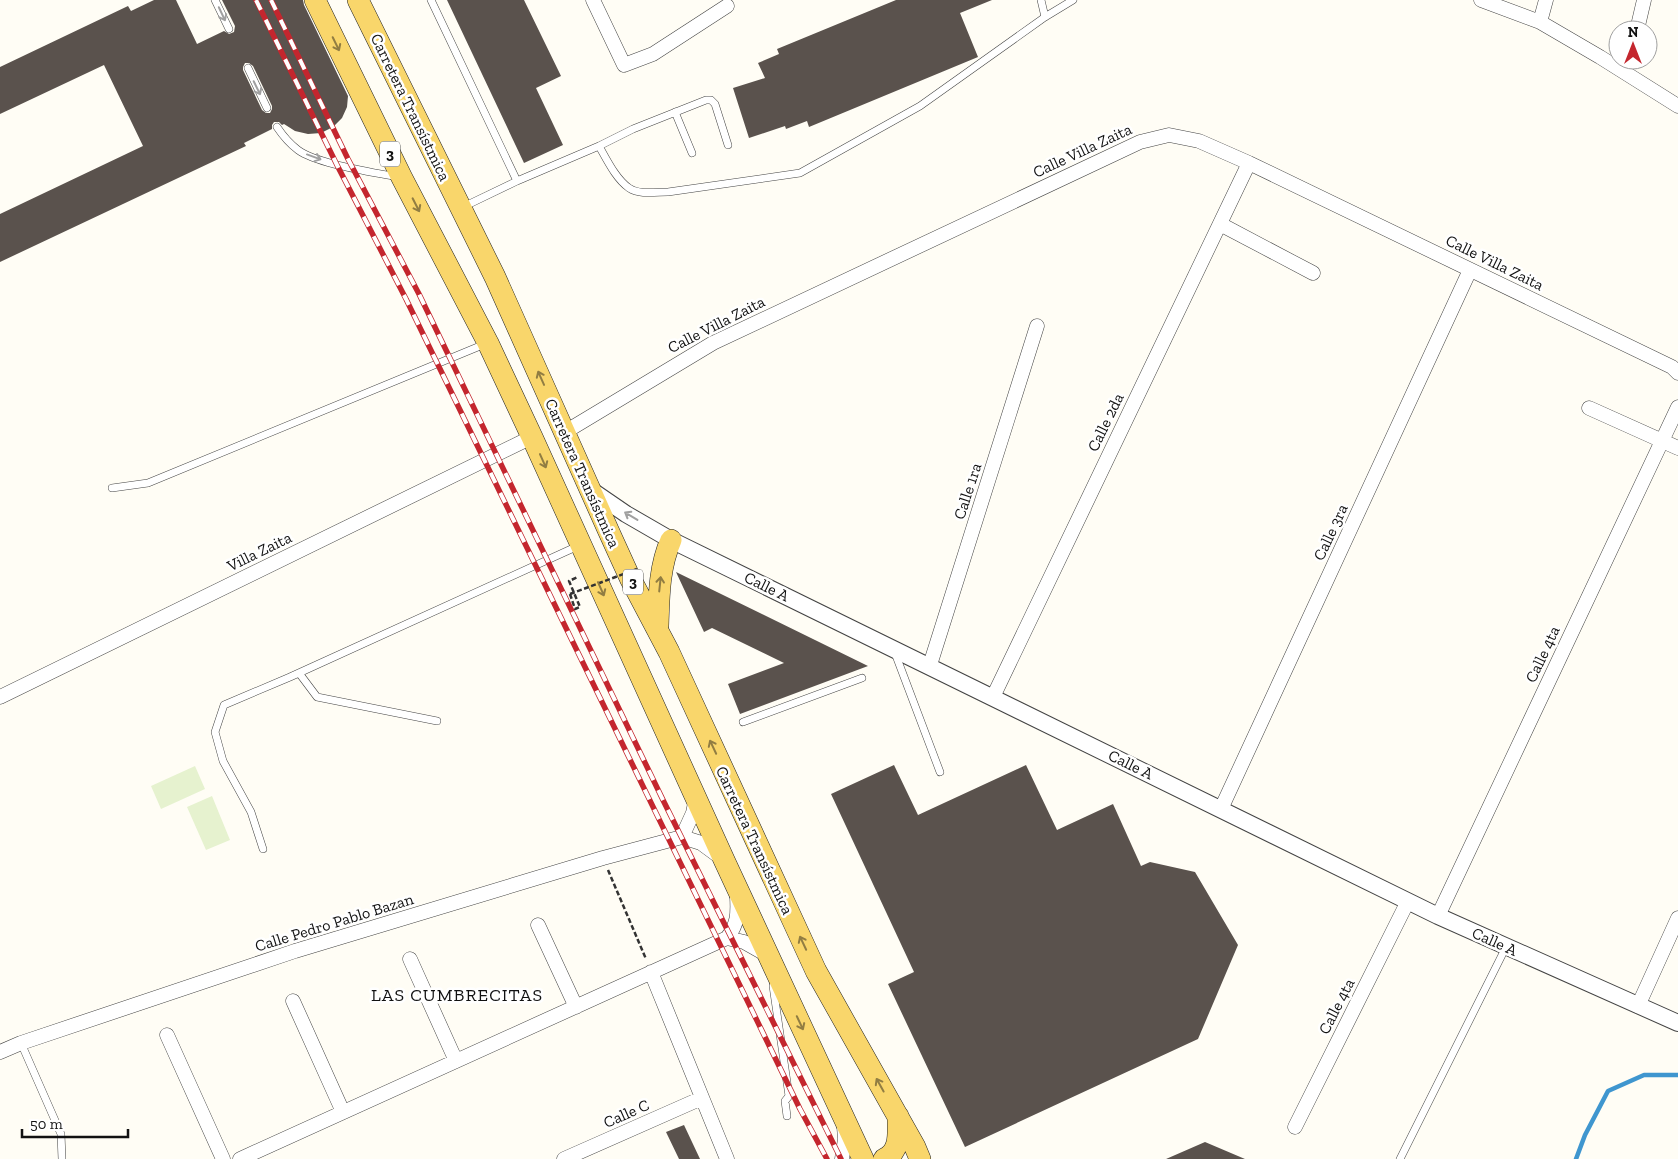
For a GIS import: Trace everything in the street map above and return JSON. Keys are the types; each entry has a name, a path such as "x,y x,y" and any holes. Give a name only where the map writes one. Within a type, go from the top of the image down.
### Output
{"main road":[{"name":"Carretera Transístmica","path":"315,0 402,178 488,343 859,1150"},
{"name":"Carretera Transístmica","path":"358,0 495,277 630,578 658,629 816,971 916,1146 920,1159"},
{"path":"658,629 659,582 666,552 671,540"},
{"path":"884,1159 891,1156 897,1143 898,1116"},
{"path":"859,1150 870,1158 875,1159"}],"street":[{"path":"593,0 624,65 653,54 727,6"},
{"path":"1481,0 1540,22 1600,56 1678,106"},
{"path":"1540,22 1546,0"},
{"path":"1639,20 1644,0"},
{"path":"1627,74 1628,70"},
{"name":"Calle Villa Zaita","path":"565,432 713,342 1140,142 1169,135 1198,141 1249,163 1672,367 1678,373"},
{"name":"Calle 2da","path":"993,697 1249,163"},
{"path":"1220,224 1313,273"},
{"name":"Calle 3ra","path":"1222,809 1470,270"},
{"name":"Calle 1ra","path":"930,666 1037,326"},
{"name":"Calle 4ta","path":"1438,916 1678,407"},
{"path":"1588,408 1678,448"},
{"name":"Villa Zaita","path":"0,697 532,437"},
{"name":"Calle A","path":"591,490 626,514 671,540 1438,916 1678,1023"},
{"path":"696,796 693,813 682,837 701,843 718,854 725,862"},
{"name":"Calle Pedro Pablo Bazan","path":"0,1052 21,1042 295,951 603,858 682,837"},
{"path":"240,1159 727,938 737,921 736,886"},
{"name":"Calle 4ta","path":"1295,1126 1408,901"},
{"path":"1638,1006 1678,918"},
{"path":"538,925 576,1006"},
{"path":"727,938 744,942 769,956"},
{"path":"410,959 456,1061"},
{"path":"651,972 727,1159"},
{"path":"293,1001 342,1112"},
{"path":"167,1036 223,1159"},
{"name":"Calle C","path":"564,1159 702,1098"},
{"path":"842,1159 845,1139 843,1116"}],"lane":[{"path":"215,0 229,29"},
{"path":"432,0 517,181"},
{"path":"1041,0 1045,18"},
{"path":"599,146 619,178 630,189 647,192 668,192 800,173 920,106 1073,0"},
{"path":"248,68 267,108"},
{"path":"460,208 633,129 706,100 714,101 728,145"},
{"path":"675,112 692,153"},
{"path":"277,127 287,141 300,151 314,158 402,178"},
{"path":"112,488 148,483 488,343"},
{"path":"264,849 251,812 223,762 215,732 224,705 299,673 580,544"},
{"path":"893,648 940,772"},
{"path":"299,673 317,696 437,721"},
{"path":"743,722 862,678"},
{"path":"1400,1159 1506,947"},
{"path":"769,956 789,1096 785,1101 787,1116"},
{"path":"21,1042 61,1134 62,1159"}],"path":[{"path":"569,581 580,607 575,609 570,594 637,569"},
{"path":"603,858 651,972"}],"green space":[{"path":"195,766 205,789 161,809 151,786"},
{"path":"212,796 230,840 206,850 187,807"}],"building":[{"path":"154,0 176,0 197,44 224,31 229,34 234,32 235,26 222,0 303,0 348,96 347,107 342,118 333,127 321,133 308,134 295,131 279,122 274,122 272,129 244,143 246,146 0,262 0,214 143,146 104,65 0,114 0,67 128,6 131,11","holes":["245,63 253,66 272,106 270,113 262,110 243,70"]},
{"path":"447,0 524,0 561,76 536,88 563,145 524,163"},
{"path":"896,0 992,0 960,13 978,57 809,127 807,121 786,129 785,126 749,138 733,88 765,78 758,63 779,54 777,49"},
{"path":"676,572 868,666 740,714 728,684 784,663 712,628 704,632"},
{"path":"894,765 918,815 1026,765 1057,830 1113,804 1141,866 1150,862 1195,872 1238,945 1198,1039 965,1147 888,984 914,972 831,794"},
{"path":"684,1125 700,1159 679,1159 666,1132"},
{"path":"1205,1142 1245,1159 1166,1159"}],"waterway":[{"path":"1576,1159 1585,1135 1608,1091 1644,1075 1678,1075"}],"railway":[{"path":"256,0 337,165 406,299 800,1109 827,1159"},
{"path":"271,0 348,159 419,294 663,800 841,1159"}],"district":[{"name":"LAS CUMBRECITAS","path":"457,995"}]}
